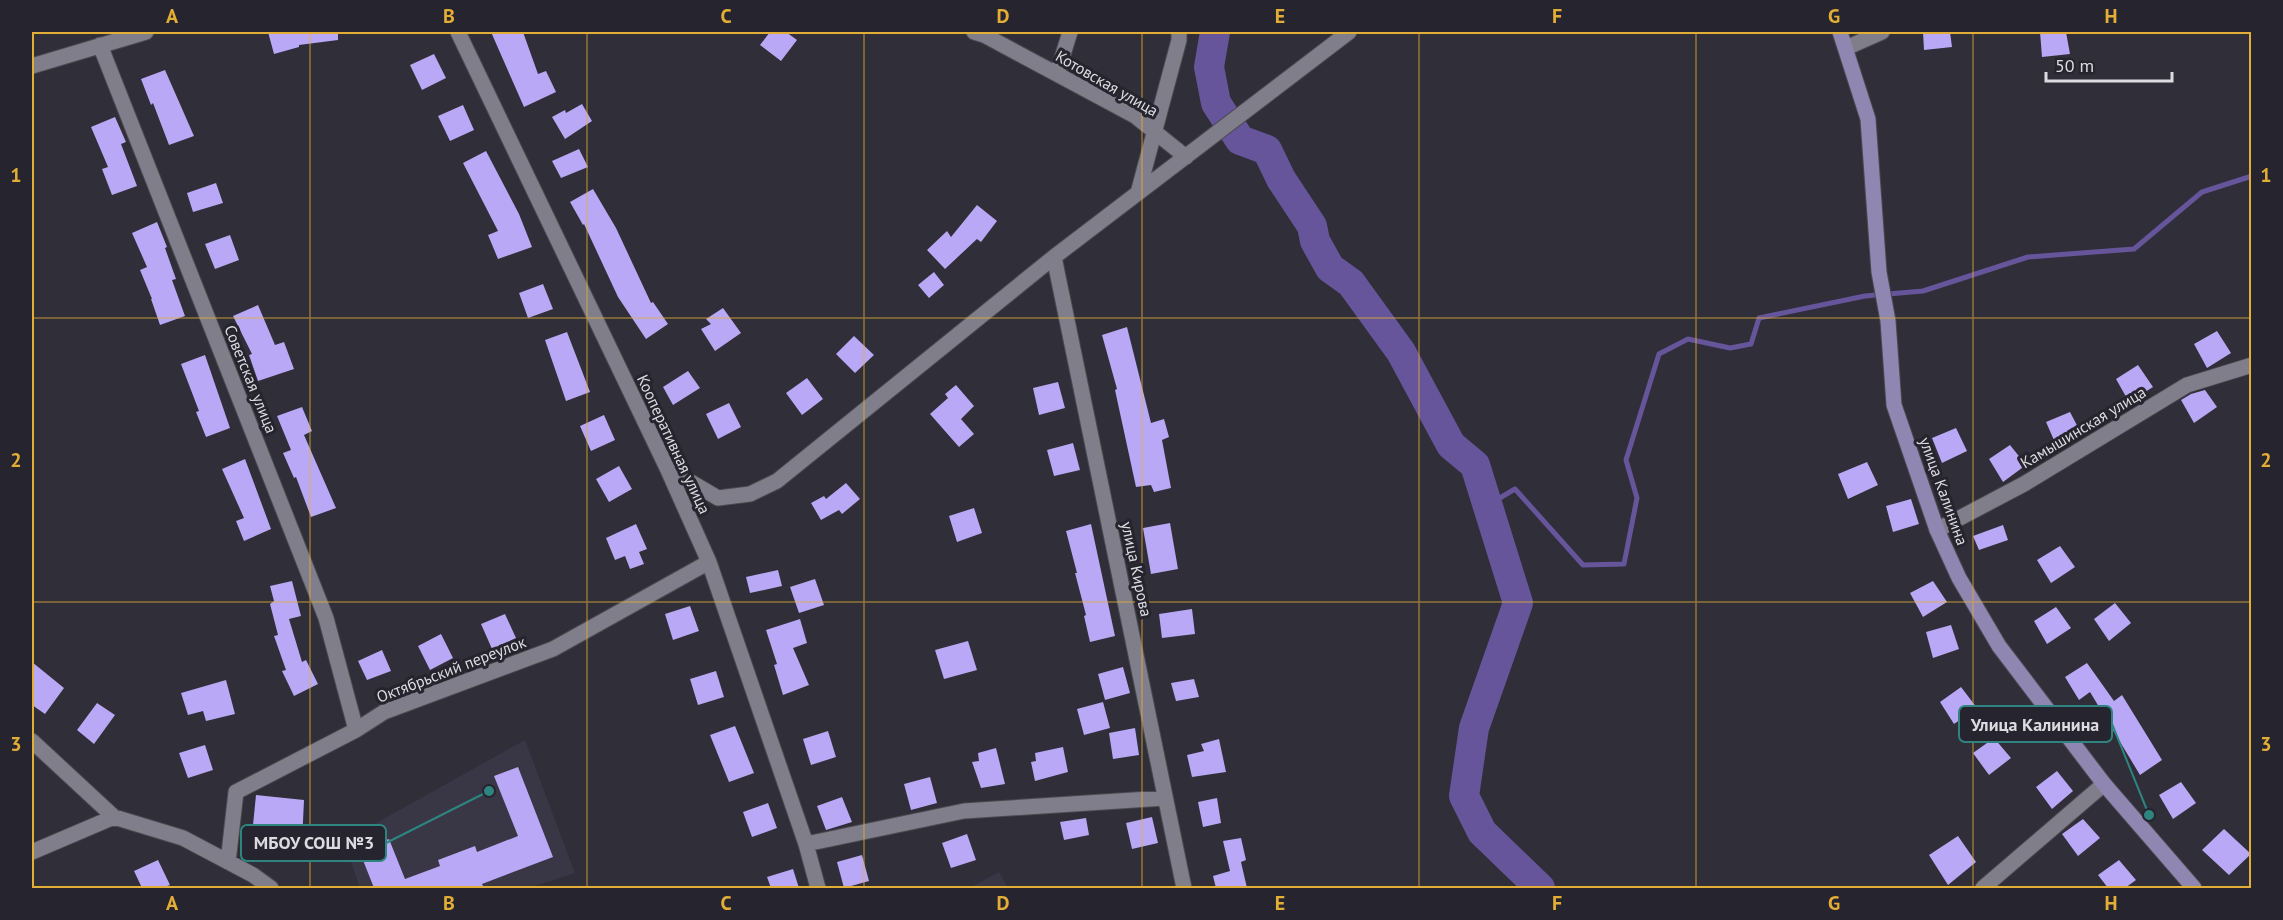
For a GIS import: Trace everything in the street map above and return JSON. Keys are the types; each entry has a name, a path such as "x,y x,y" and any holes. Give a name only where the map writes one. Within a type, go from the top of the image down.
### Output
{"main road":[{"name":"улица Калинина","path":"1840,32 1868,119 1879,272 1888,321 1894,405 1937,530 1959,578 1999,646 2104,784 2194,888"}],"street":[{"path":"32,66 146,32"},
{"name":"Кооперативная улица","path":"458,32 667,468 709,562 806,844 818,888"},
{"name":"Котовская улица","path":"974,32 984,35 1135,116 1154,132 1189,154"},
{"path":"1057,74 1070,32"},
{"path":"1138,192 1179,40 1179,32"},
{"path":"667,468 718,498 750,494 777,481 1054,257 1349,32"},
{"path":"1846,48 1882,32"},
{"name":"Советская улица","path":"100,45 326,618 356,730"},
{"name":"улица Кирова","path":"1054,257 1184,888"},
{"name":"Камышинская улица","path":"1937,530 2024,484 2187,385 2252,365"},
{"name":"Октябрьский переулок","path":"228,862 236,792 356,730 384,712 553,649 709,562"},
{"path":"32,741 114,817 183,838 252,875 271,888"},
{"path":"1983,888 2104,784"},
{"path":"806,844 964,811 1165,798"},
{"path":"32,852 114,817"}],"shaded area":[{"path":"525,740 575,873 529,888 360,888 344,841"},
{"path":"999,872 1008,888 969,888"}],"building":[{"path":"268,32 338,32 338,40 299,45 299,47 274,54"},
{"path":"491,32 523,32 538,74 546,71 556,92 524,107"},
{"path":"770,32 786,32 797,40 781,61 760,45"},
{"path":"1923,32 1950,32 1952,47 1924,50"},
{"path":"2040,32 2066,32 2070,54 2042,57"},
{"path":"434,54 446,78 422,90 410,65"},
{"path":"165,70 194,136 169,145 141,79"},
{"path":"582,104 592,121 565,139 552,117 565,110 566,113"},
{"path":"463,105 474,130 450,141 438,116"},
{"path":"115,117 126,142 121,144 137,186 112,195 102,169 108,167 91,127"},
{"path":"579,149 588,167 561,178 552,161"},
{"path":"486,151 519,214 532,247 498,259 488,235 498,231 463,163"},
{"path":"216,183 223,203 193,212 187,193"},
{"path":"593,189 616,228 651,303 653,302 668,324 646,339 618,297 584,224 570,202"},
{"path":"977,205 997,221 981,242 977,239 945,269 927,250 947,231 951,237"},
{"path":"157,222 167,247 165,248 176,279 172,280 185,316 160,325 140,270 147,267 132,233"},
{"path":"230,235 239,260 215,269 205,244"},
{"path":"934,272 944,285 929,298 918,285"},
{"path":"543,284 553,309 528,318 519,293"},
{"path":"258,305 275,345 284,342 294,369 258,381 249,355 252,354 233,316"},
{"path":"723,308 741,333 715,351 701,329 711,324 706,319"},
{"path":"1127,327 1151,423 1164,419 1169,437 1162,440 1171,488 1154,492 1151,485 1136,487 1115,390 1117,389 1102,335"},
{"path":"2217,331 2231,353 2207,368 2194,344"},
{"path":"567,332 590,392 566,401 545,340"},
{"path":"854,336 874,355 855,373 836,354"},
{"path":"205,355 230,428 206,437 196,412 199,411 181,364"},
{"path":"2138,365 2153,387 2129,402 2116,379"},
{"path":"688,371 700,388 673,405 663,387"},
{"path":"807,378 823,399 802,415 786,393"},
{"path":"1058,382 1065,408 1039,415 1033,388"},
{"path":"956,385 974,406 961,419 974,434 959,447 930,414 948,398 945,394"},
{"path":"2205,390 2217,407 2194,423 2181,400"},
{"path":"729,403 741,427 718,439 706,414"},
{"path":"302,407 312,431 304,435 336,508 311,517 296,477 294,478 283,453 291,450 277,416"},
{"path":"2070,412 2082,435 2057,447 2046,422"},
{"path":"604,415 615,440 591,451 580,426"},
{"path":"1956,428 1967,451 1942,463 1932,438"},
{"path":"1073,443 1080,470 1054,476 1047,450"},
{"path":"2010,445 2026,465 2003,482 1989,459"},
{"path":"245,459 271,529 244,541 236,521 244,518 222,469"},
{"path":"1867,462 1878,485 1848,499 1838,474"},
{"path":"619,466 632,489 609,502 596,479"},
{"path":"846,483 860,499 842,514 839,510 821,520 811,503 824,496 826,499"},
{"path":"1911,499 1919,524 1893,532 1886,506"},
{"path":"974,508 982,533 957,542 949,516"},
{"path":"1170,523 1178,569 1151,574 1143,528"},
{"path":"636,524 647,549 639,552 644,564 630,569 625,556 615,560 606,538"},
{"path":"1091,524 1115,636 1090,642 1084,616 1086,615 1075,573 1077,573 1066,531"},
{"path":"2003,525 2008,540 1979,550 1973,536"},
{"path":"2060,546 2075,567 2051,583 2037,560"},
{"path":"778,570 782,586 750,593 746,577"},
{"path":"815,579 824,605 799,613 790,587"},
{"path":"292,581 301,616 289,619 302,662 306,660 318,684 294,696 282,671 286,670 274,636 278,635 270,604 274,601 270,586"},
{"path":"1933,581 1947,602 1923,617 1910,593"},
{"path":"2115,603 2131,623 2109,641 2094,619"},
{"path":"690,606 699,631 673,640 665,614"},
{"path":"2056,607 2071,628 2047,644 2034,621"},
{"path":"1192,609 1195,634 1162,638 1159,614"},
{"path":"505,614 516,638 492,649 481,624"},
{"path":"800,619 807,643 793,648 809,685 783,695 774,665 777,664 766,630"},
{"path":"1951,625 1959,649 1933,658 1926,632"},
{"path":"441,634 453,658 430,670 418,646"},
{"path":"968,641 977,670 944,679 935,650"},
{"path":"382,650 391,671 367,680 358,661"},
{"path":"32,662 64,688 45,714 32,705"},
{"path":"2087,663 2114,701 2122,695 2162,760 2140,775 2090,692 2079,700 2065,677"},
{"path":"1123,667 1130,693 1105,700 1098,674"},
{"path":"716,671 724,697 698,705 690,679"},
{"path":"1194,679 1199,697 1176,701 1171,683"},
{"path":"226,680 235,714 206,721 203,711 188,715 181,693"},
{"path":"1961,687 1977,708 1954,724 1940,702"},
{"path":"1103,702 1110,728 1084,735 1077,709"},
{"path":"97,703 115,715 94,744 77,730"},
{"path":"735,726 754,773 729,782 710,735"},
{"path":"1135,728 1139,755 1113,759 1109,733"},
{"path":"828,731 836,757 811,765 803,739"},
{"path":"1994,738 2011,758 1989,775 1973,753"},
{"path":"1219,739 1226,772 1192,777 1187,755 1204,751 1201,744"},
{"path":"205,745 213,770 188,778 179,753"},
{"path":"1063,747 1068,772 1035,781 1031,762 1036,761 1035,753"},
{"path":"996,748 1005,784 981,788 972,762 979,761 978,753"},
{"path":"518,767 553,857 482,884 484,888 374,888 359,850 389,839 405,879 440,866 438,860 475,846 477,852 518,836 494,776"},
{"path":"2057,771 2073,791 2052,809 2036,787"},
{"path":"930,777 937,803 911,810 904,784"},
{"path":"2181,782 2196,803 2173,819 2159,795"},
{"path":"256,795 304,800 302,843 252,835"},
{"path":"842,797 852,822 826,830 817,806"},
{"path":"1217,798 1221,823 1203,827 1198,802"},
{"path":"768,803 777,828 752,837 743,812"},
{"path":"1152,817 1158,843 1132,849 1126,823"},
{"path":"1086,818 1089,835 1064,840 1060,822"},
{"path":"2083,819 2100,838 2078,856 2062,834"},
{"path":"2224,829 2251,854 2229,875 2202,850"},
{"path":"967,834 976,860 951,868 942,843"},
{"path":"1958,836 1976,862 1948,885 1929,855"},
{"path":"1241,838 1246,860 1241,862 1247,888 1216,888 1213,876 1230,871 1223,841"},
{"path":"862,855 869,881 844,888 837,862"},
{"path":"158,860 170,885 162,888 142,888 134,871"},
{"path":"2119,860 2136,880 2125,888 2108,888 2098,875"},
{"path":"793,869 799,888 771,888 767,877"}],"waterway":[{"path":"1215,32 1209,67 1216,103 1240,140 1267,150 1281,179 1312,226 1315,241 1330,268 1351,283 1401,352 1451,445 1475,465 1518,603 1474,728 1464,796 1482,832 1540,888"},
{"path":"1488,505 1515,489 1583,565 1624,564 1637,498 1626,460 1659,354 1688,339 1730,348 1751,344 1759,318 1865,296 1923,291 2028,257 2134,249 2202,192 2252,176"}],"place":[{"name":"МБОУ СОШ №3","path":"489,791"},
{"name":"Улица Калинина","path":"2149,815"}]}
